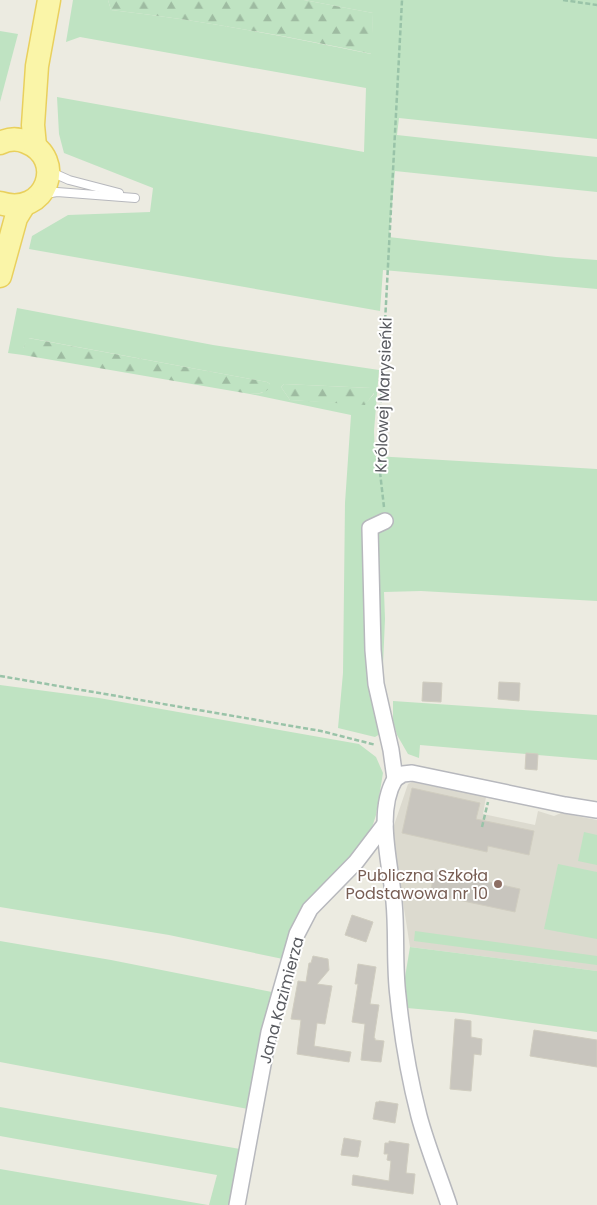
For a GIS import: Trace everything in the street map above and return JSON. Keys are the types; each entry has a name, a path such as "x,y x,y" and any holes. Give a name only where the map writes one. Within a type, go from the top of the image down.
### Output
{"main road":[{"path":"34,146 33,124 37,66 49,0"},
{"path":"5,141 19,122 37,66"},
{"path":"0,276 16,218 45,187 48,177 45,158 34,146 23,140 5,141"},
{"path":"0,203 9,206 31,200"}],"street":[{"path":"385,521 370,528 373,650 376,684 391,750 395,779 387,804 385,824 394,902 397,995 409,1070 419,1117 449,1205"},
{"path":"395,779 403,774 412,772 565,805 597,810"},
{"name":"Jana Kazimierza","path":"238,1205 269,1032 297,934 310,910 356,862 385,824"}],"lane":[{"path":"31,200 58,192 135,198 69,180 48,170"}],"path":[{"name":"Królowej Marysieńki","path":"385,521 378,455 402,0"},
{"path":"564,0 597,5"},
{"path":"0,676 321,731 391,750"},
{"path":"482,827 490,796"}],"shaded area":[{"name":"Publiczna Szkoła Podstawowa nr 10","path":"412,782 486,797 483,814 535,825 538,811 554,816 561,813 597,820 597,971 410,947 392,831 408,784"}],"green space":[{"path":"73,0 108,0 111,10 242,29 371,54 373,13 304,0 597,0 597,139 399,118 397,135 597,157 597,192 395,171 389,237 556,257 597,260 597,289 383,270 380,311 29,249 32,236 68,215 150,212 153,188 64,153 59,134 57,97 364,152 366,88 80,37 66,42"},
{"path":"108,0 304,0 373,13 372,54 242,29 111,10"},
{"path":"0,31 18,34 0,102"},
{"path":"17,308 213,345 379,370 374,431 375,456 597,469 597,601 421,591 384,592 385,619 380,734 375,737 338,728 343,673 345,503 351,415 250,394 262,393 270,384 267,382 29,338 23,348 23,355 8,353","holes":["284,384 374,388 374,394 365,404 290,400 281,387"]},
{"path":"28,338 270,384 266,391 250,394 23,355 23,348"},
{"path":"284,384 374,388 374,393 365,405 290,400 281,387"},
{"path":"0,685 99,698 359,744 376,757 383,773 376,815 368,840 283,959 169,935 0,907"},
{"path":"393,701 597,715 597,760 420,745 419,758 408,754 397,735 393,721"},
{"path":"584,832 597,835 597,865 578,861"},
{"path":"558,864 597,872 597,939 544,929"},
{"path":"415,931 597,956 597,965 414,941"},
{"path":"0,941 111,960 272,992 248,1109 0,1062"},
{"path":"410,947 597,971 597,1032 463,1013 407,1008 404,983"},
{"path":"0,1107 240,1149 232,1205 209,1205 217,1175 0,1136"},
{"path":"0,1169 208,1205 0,1205"}],"building":[{"path":"423,682 442,683 441,702 422,701"},
{"path":"499,682 520,683 519,701 498,699"},
{"path":"526,753 538,754 537,770 525,769"},
{"path":"412,788 480,803 476,819 534,831 529,855 488,846 487,852 402,833"},
{"path":"435,870 520,889 515,912 430,894"},
{"path":"352,915 373,922 366,942 345,935"},
{"path":"313,956 328,959 329,970 317,984 332,986 325,1024 317,1023 314,1046 351,1052 349,1062 297,1054 301,1020 291,1019 298,981 306,982 309,963 311,963"},
{"path":"358,964 376,967 370,1004 379,1005 374,1038 375,1040 384,1041 381,1062 361,1060 365,1024 352,1022 358,984 355,984"},
{"path":"455,1019 471,1021 471,1037 482,1039 481,1055 474,1054 471,1091 450,1089"},
{"path":"534,1030 597,1040 597,1067 530,1056"},
{"path":"376,1102 398,1104 395,1123 373,1119"},
{"path":"344,1138 361,1141 358,1157 341,1155"},
{"path":"389,1141 409,1144 406,1173 415,1174 413,1194 352,1185 353,1175 389,1181 391,1161 387,1160 388,1154 384,1154 385,1143 389,1143"}],"place":[{"name":"Publiczna Szkoła Podstawowa nr 10","path":"498,884"}]}
